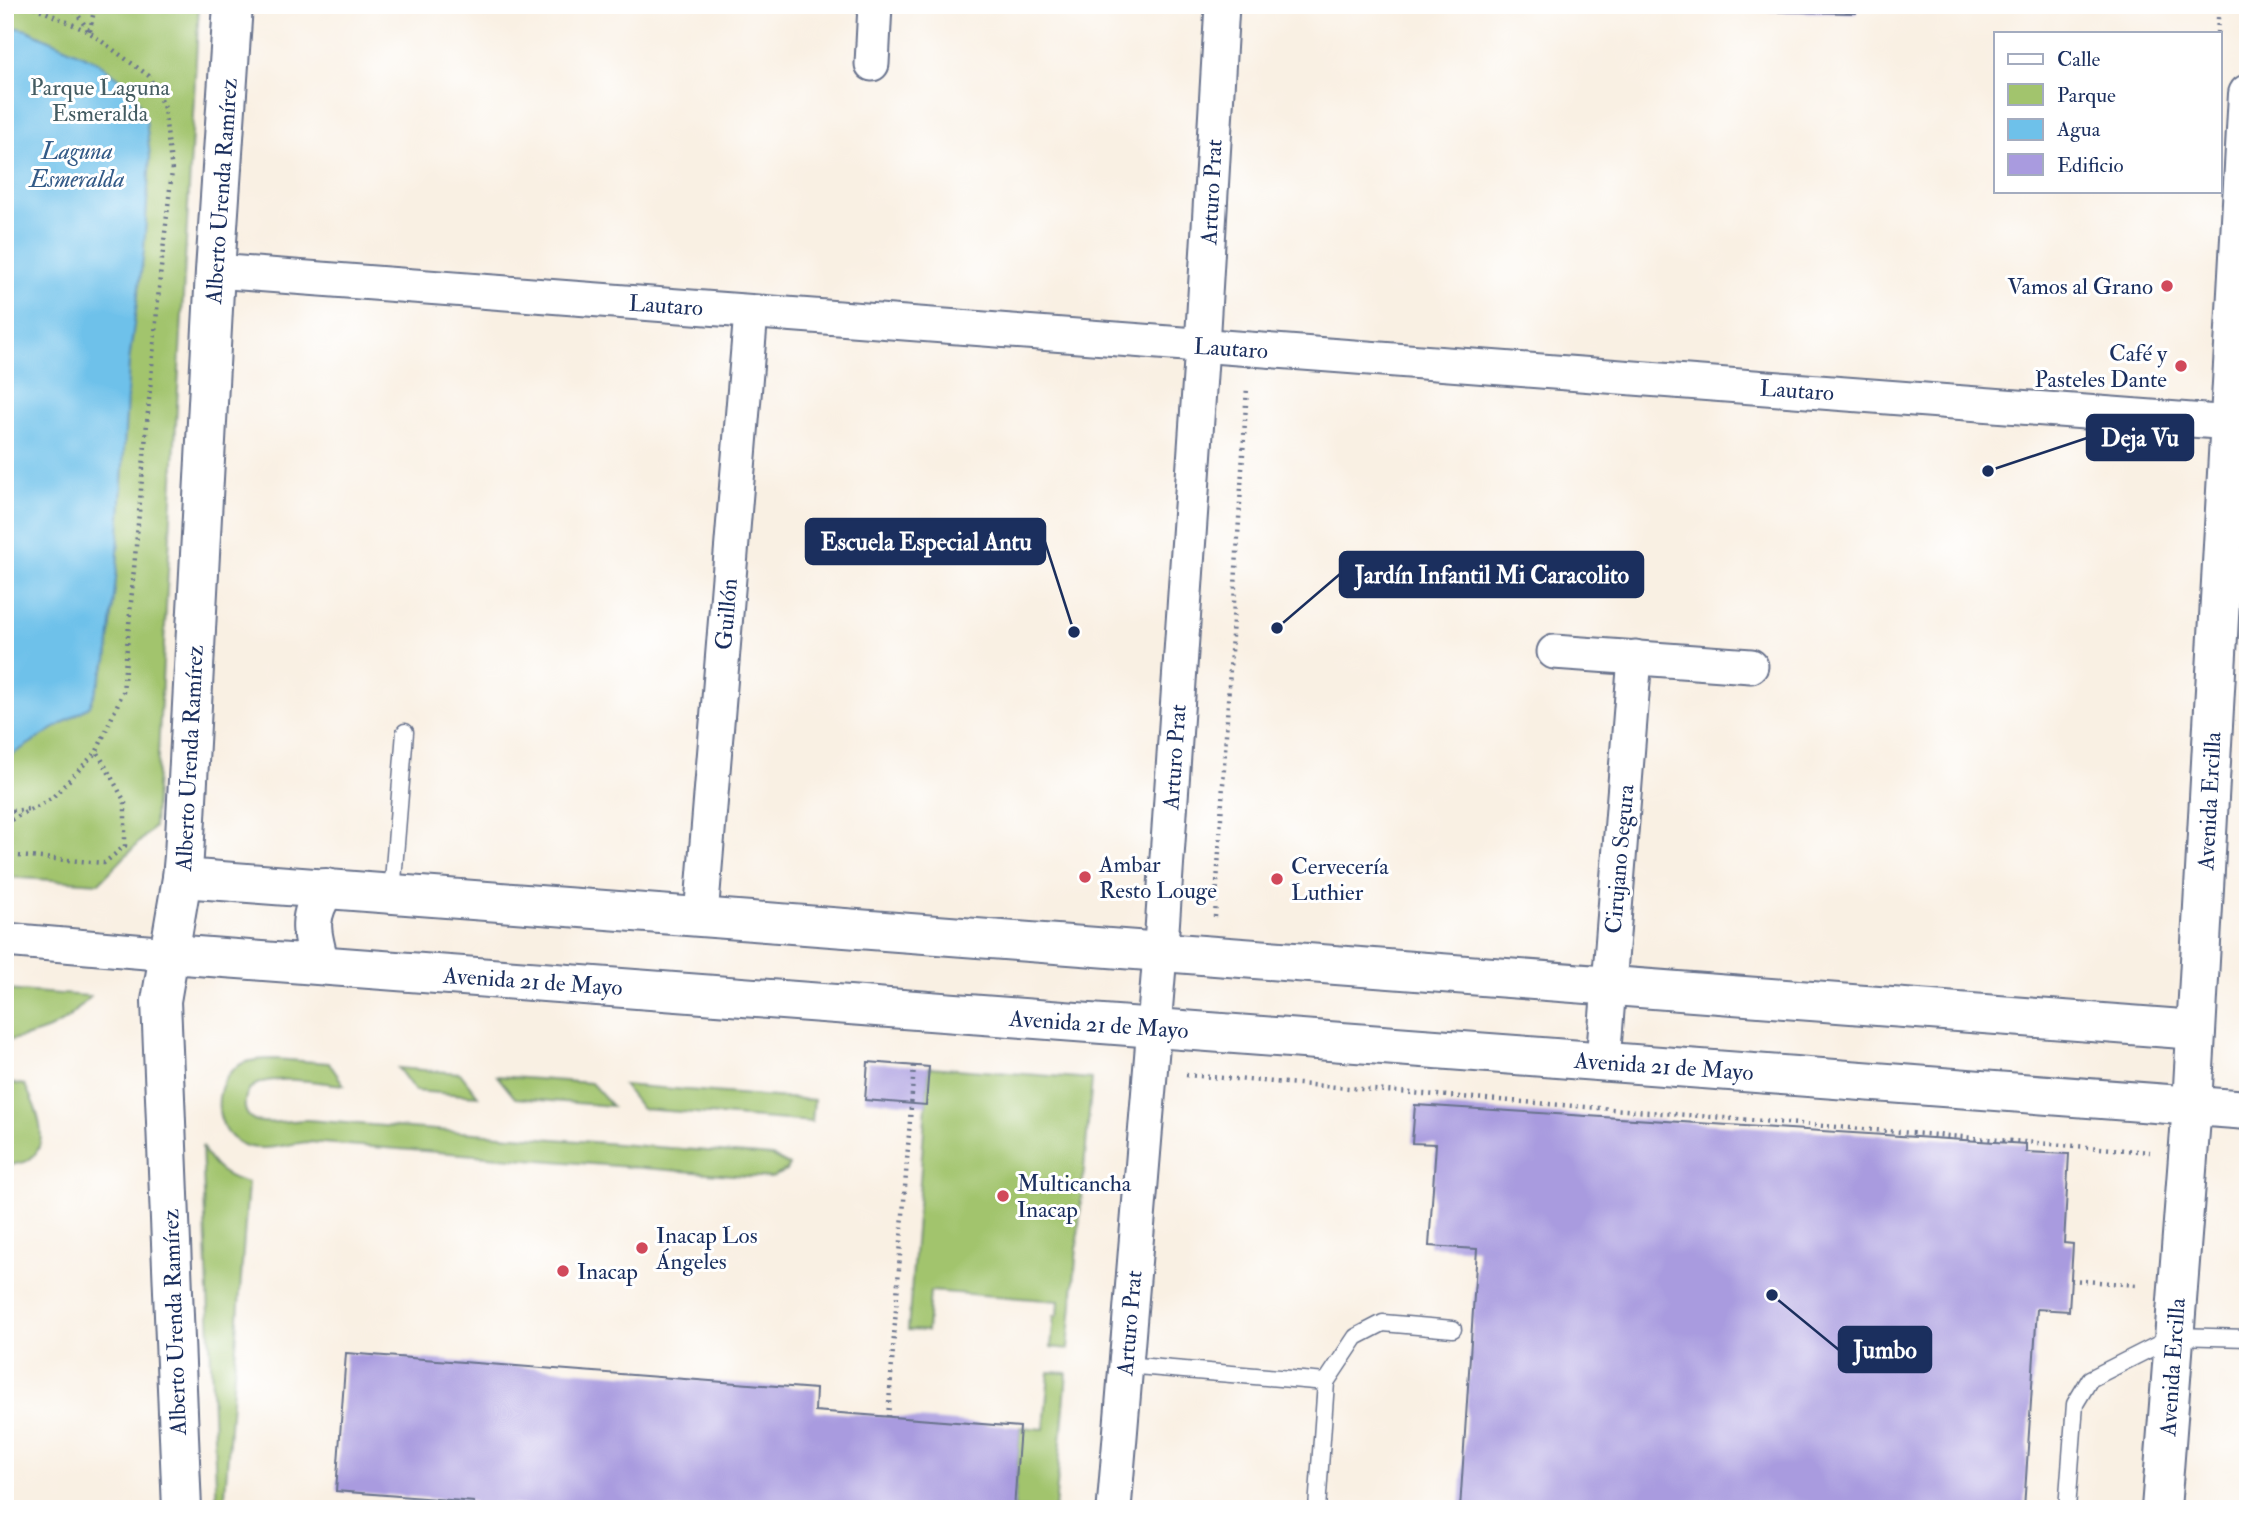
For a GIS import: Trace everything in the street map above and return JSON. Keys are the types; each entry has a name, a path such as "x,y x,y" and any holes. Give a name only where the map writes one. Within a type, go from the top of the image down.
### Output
{"street":[{"name":"Alberto Urenda Ramírez","path":"182,1509 161,1001 182,878 215,271 233,5"},
{"path":"872,64 875,5"},
{"name":"Arturo Prat","path":"1114,1509 1160,952 1202,346 1222,5"},
{"name":"Avenida Ercilla","path":"2161,1509 2239,423 2248,94"},
{"name":"Lautaro","path":"215,271 2239,423"},
{"name":"Guillón","path":"701,916 751,312"},
{"path":"1554,652 1751,666"},
{"name":"Cirujano Segura","path":"1602,1061 1635,657"},
{"path":"182,878 2196,1030"},
{"path":"320,965 312,938 312,921 314,906 326,888"},
{"name":"Avenida 21 de Mayo","path":"5,940 2248,1110"}],"lane":[{"path":"391,893 405,732"},
{"path":"1317,1509 1326,1382 1356,1337 1383,1323 1453,1329"},
{"path":"2067,1509 2075,1404 2091,1379 2175,1336 2248,1338"},
{"path":"1125,1365 1326,1382"}],"path":[{"path":"5,823 51,799 97,751 123,692 172,171 163,108 149,76 89,32 30,5"},
{"path":"71,5 89,32"},
{"path":"89,32 95,5"},
{"path":"2217,32 2219,5"},
{"path":"1211,956 1249,349"},
{"path":"5,855 104,863 125,846 125,802 97,751"},
{"path":"5,811 33,809"},
{"path":"1198,1076 1203,1032"},
{"path":"888,1417 914,1066"},
{"path":"2071,1280 2138,1285"}],"green space":[{"name":"Parque Laguna Esmeralda","path":"5,5 199,5 154,827 99,883 5,877"},
{"path":"5,990 90,996 72,1015 52,1028 5,1041"},
{"path":"275,1059 329,1063 344,1085 292,1080 259,1083 248,1091 245,1101 250,1118 258,1121 307,1120 772,1156 789,1165 786,1171 771,1178 309,1142 250,1147 237,1141 221,1121 220,1094 232,1071 243,1063"},
{"name":"Multicancha Inacap","path":"929,1067 1092,1079 1068,1349 1051,1347 1054,1316 1058,1316 1059,1301 930,1291 927,1331 908,1330"},
{"path":"398,1068 460,1073 478,1096 415,1091"},
{"path":"497,1076 591,1083 612,1106 515,1098"},
{"path":"5,1084 25,1085 37,1114 41,1135 35,1154 27,1161 5,1166"},
{"path":"623,1085 814,1100 812,1122 642,1109"},
{"path":"202,1146 220,1170 248,1183 224,1509 217,1509"},
{"path":"1049,1372 1067,1373 1055,1509 1014,1509 1020,1427 1044,1429"}],"water":[{"name":"Laguna Esmeralda","path":"5,25 27,30 98,62 133,89 146,119 150,157 144,250 129,362 117,570 107,661 90,706 13,754 5,755"}],"building":[{"path":"1741,5 1857,5 1856,13 1740,11"},
{"path":"868,1062 929,1067 926,1105 865,1100"},
{"path":"1415,1105 2026,1144 2026,1152 2069,1154 2064,1243 2073,1244 2069,1311 2037,1309 2024,1509 1460,1509 1477,1249 1429,1246 1436,1144 1412,1143"},
{"path":"346,1353 816,1389 815,1411 1020,1427 1014,1509 882,1509 828,1504 828,1509 568,1509 501,1504 501,1509 474,1509 474,1502 336,1491"}],"place":[{"name":"Vamos al Grano","path":"2167,286"},
{"name":"Café y Pasteles Dante","path":"2181,366"},
{"name":"Deja Vu","path":"1988,471"},
{"name":"Jardín Infantil Mi Caracolito","path":"1277,628"},
{"name":"Escuela Especial Antu","path":"1074,632"},
{"name":"Ambar Resto Louge","path":"1085,877"},
{"name":"Cervecería Luthier","path":"1277,879"},
{"name":"Multicancha Inacap","path":"1003,1196"},
{"name":"Inacap Los Ángeles","path":"642,1248"},
{"name":"Inacap","path":"563,1271"},
{"name":"Jumbo","path":"1772,1295"}]}
